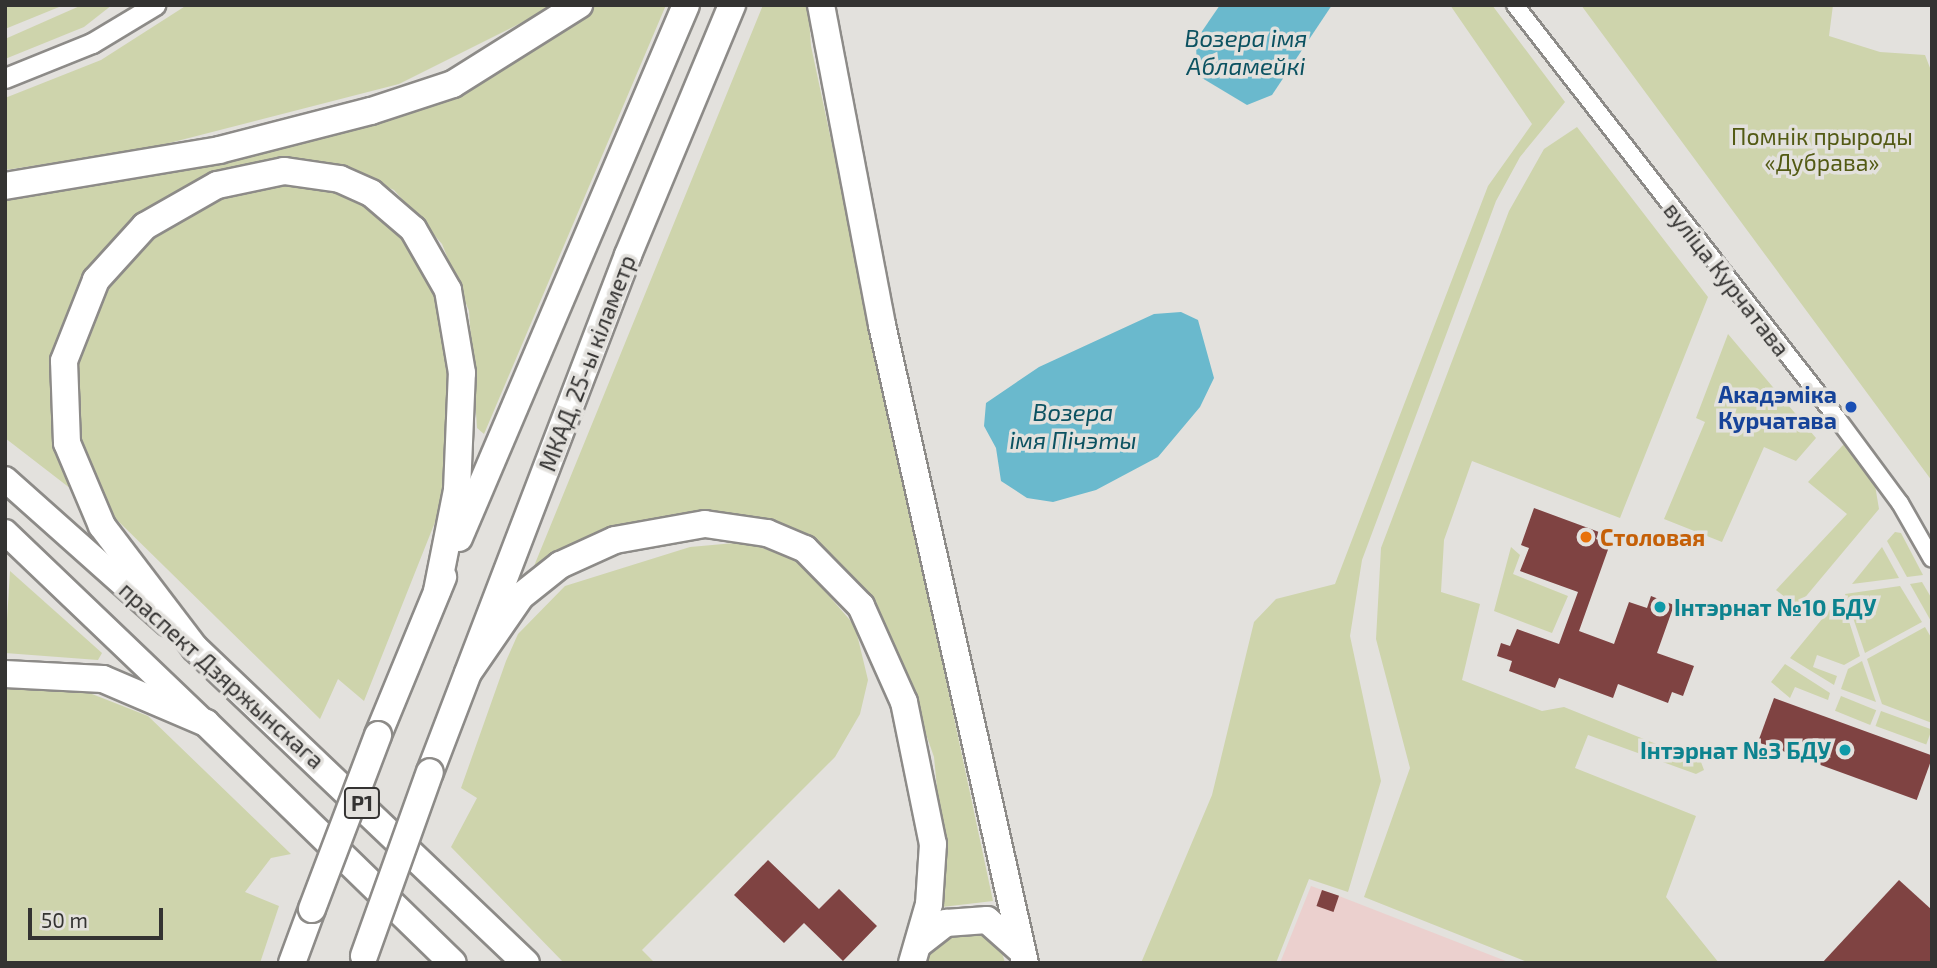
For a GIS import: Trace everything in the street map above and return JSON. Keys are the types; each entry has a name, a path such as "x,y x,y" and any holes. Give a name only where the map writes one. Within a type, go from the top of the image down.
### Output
{"highway":[{"path":"5,186 219,150 371,111 453,84 579,5"},
{"name":"МКАД, 25-ы кіламетр","path":"292,963 378,735 437,591 686,5"},
{"name":"МКАД, 25-ы кіламетр","path":"363,959 430,772 628,255 732,5"},
{"path":"821,5 879,312 1024,957"},
{"path":"195,648 102,526 81,482 61,414 64,360 81,307 125,243 188,197 253,175 313,173 371,193 396,211 434,258 457,326 464,426 437,591"},
{"path":"468,673 521,596 560,565 615,540 705,524 767,533 805,549 861,606 904,702 933,844 916,953"},
{"name":"праспект Дзяржынскага","path":"195,648 526,963"},
{"path":"5,674 103,679 206,723"},
{"name":"праспект Дзяржынскага","path":"206,723 453,963"},
{"path":"916,953 946,923 987,920 1024,957"}],"main road":[{"name":"праспект Дзяржынскага","path":"5,479 195,648"},
{"name":"праспект Дзяржынскага","path":"5,532 206,723"}],"street":[{"path":"5,78 84,47 155,5"},
{"name":"вуліца Курчатава","path":"1515,5 1837,418 1932,559"}],"shaded area":[{"path":"1311,886 1339,896 1511,963 1280,963"}],"green space":[{"path":"5,5 64,5 5,29"},
{"path":"82,5 112,5 84,27 5,59 5,39"},
{"path":"187,5 557,5 399,84 146,149 5,170 5,98 101,60"},
{"path":"596,5 666,5 484,434 477,428 469,311 442,244 394,190 340,166 209,179 180,191 155,207 77,295 75,492 5,438 5,195 181,171 368,118"},
{"path":"763,5 808,5 811,46 993,901 942,907 945,872 934,757 898,654 869,602 750,518 532,571"},
{"path":"1450,5 1492,5 1565,102 1520,157 1496,201 1362,560 1350,636 1381,781 1348,892 1309,879 1276,963 1141,963 1212,795 1254,622 1276,599 1335,584 1488,186 1532,124"},
{"name":"Помнік прыроды «Дубрава»","path":"1581,5 1833,5 1829,36 1880,52 1925,55 1932,73 1932,481"},
{"path":"1577,127 1708,297 1620,518 1472,461 1444,540 1441,592 1480,604 1462,680 1542,711 1564,707 1701,762 1704,770 1696,774 1588,735 1575,768 1696,816 1666,897 1719,963 1530,963 1364,897 1410,768 1376,639 1381,548 1509,211 1544,149"},
{"path":"286,179 359,196 395,223 439,302 453,407 443,502 364,701 338,679 320,719 115,518 76,438 69,371 117,262 212,194"},
{"path":"1728,334 1816,438 1796,461 1764,447 1722,542 1664,519 1705,422 1696,418"},
{"path":"1844,444 1875,485 1879,509 1797,607 1776,590 1847,514 1808,482"},
{"path":"1895,532 1901,533 1923,575 1907,577 1887,541"},
{"path":"746,542 799,561 855,626 868,680 860,714 835,757 642,950 655,963 564,963 451,847 477,798 461,788 506,661 518,634 565,586 690,547"},
{"path":"1511,547 1520,555 1513,574 1568,596 1552,633 1494,611"},
{"path":"1882,547 1899,578 1852,584"},
{"path":"10,571 102,653 98,660 5,653"},
{"path":"1922,582 1932,599 1932,623 1910,584"},
{"path":"1900,586 1922,622 1865,653 1845,594"},
{"path":"1841,596 1860,656 1844,665 1817,655 1813,667 1837,676 1834,685 1790,658"},
{"path":"1925,627 1932,639 1932,723 1882,704 1867,659"},
{"path":"1862,661 1876,702 1841,689 1848,669"},
{"path":"1785,664 1830,693 1828,700 1795,687 1790,698 1771,682"},
{"path":"5,687 91,688 92,694 148,716 291,854 271,858 245,892 279,906 260,963 5,963"},
{"path":"1841,696 1876,710 1870,725 1835,711"},
{"path":"1881,711 1932,729 1926,745 1876,726"},
{"path":"979,931 1000,945 1005,963 924,963 933,947 956,932"}],"water":[{"name":"Возера імя Абламейкі","path":"1220,5 1332,5 1272,95 1247,105 1197,75 1196,40"},
{"name":"Возера імя Пічэты","path":"1181,312 1198,320 1214,378 1200,407 1158,457 1096,490 1053,502 1027,498 1001,481 996,448 984,426 986,403 1039,367 1154,314"}],"building":[{"name":"Інтэрнат №10 БДУ","path":"1534,508 1599,532 1596,539 1610,544 1579,631 1614,644 1629,602 1647,608 1651,596 1674,605 1657,653 1694,666 1683,696 1672,692 1668,703 1618,684 1613,698 1559,678 1555,688 1509,671 1512,661 1497,656 1501,643 1510,646 1517,629 1559,644 1578,592 1520,571 1529,548 1521,545"},
{"name":"Інтэрнат №3 БДУ","path":"1774,698 1932,756 1917,800 1758,742"},
{"path":"768,860 819,909 839,889 877,926 843,961 804,923 784,943 734,895"},
{"path":"1899,880 1932,910 1932,963 1822,963"},
{"path":"1322,890 1339,896 1333,912 1316,906"}],"place":[{"name":"Акадэміка Курчатава","path":"1851,407"},
{"name":"Столовая","path":"1586,537"},
{"name":"Інтэрнат №10 БДУ","path":"1660,607"},
{"name":"Інтэрнат №3 БДУ","path":"1845,750"}]}
